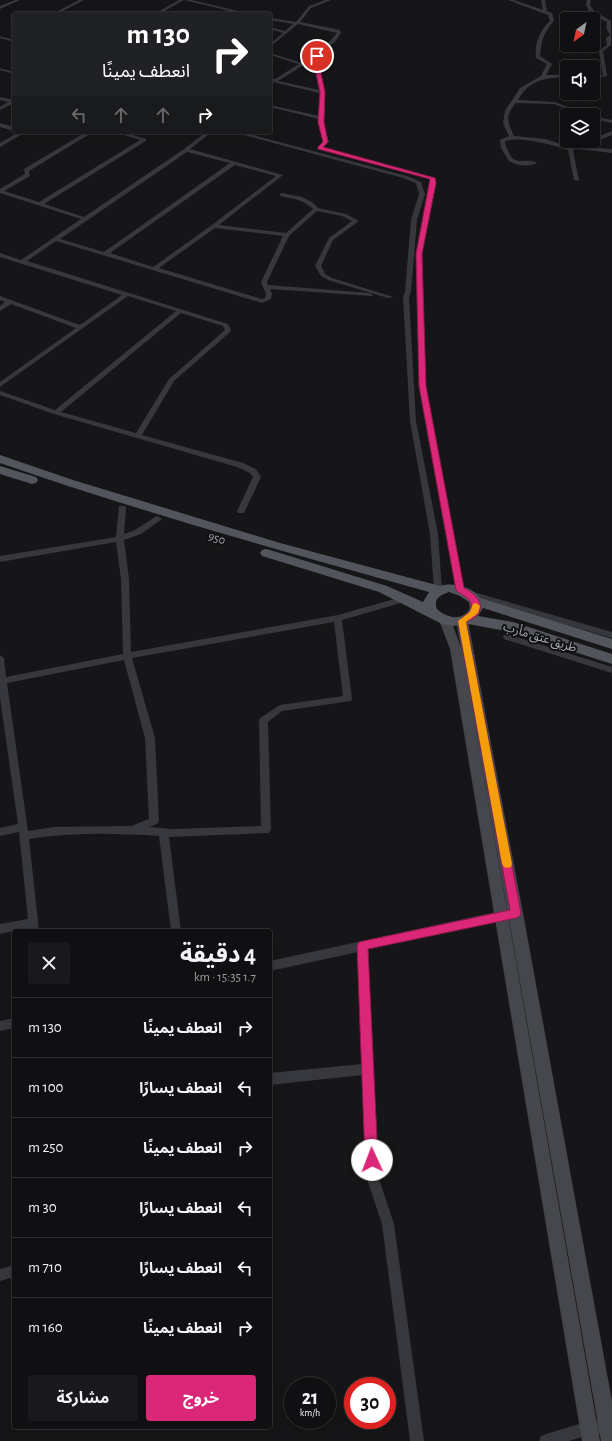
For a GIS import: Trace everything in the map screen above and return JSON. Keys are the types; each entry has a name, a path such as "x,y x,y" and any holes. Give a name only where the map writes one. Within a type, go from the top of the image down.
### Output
{"main road":[{"name":"950","path":"0,459 158,519 383,589 432,612"},
{"name":"950","path":"0,470 438,590"},
{"path":"449,588 468,595 476,609 474,613 465,620 445,620 432,612 429,604 429,600 438,590 449,588"},
{"name":"طريق عتق مأرب","path":"468,595 612,644"},
{"path":"445,620 456,649 509,914 609,1434"},
{"path":"465,620 590,1435"},
{"name":"طريق عتق مأرب","path":"465,620 513,627 612,659"}],"street":[{"path":"0,5 10,0"},
{"path":"0,8 18,0"},
{"path":"58,12 82,0"},
{"path":"160,12 182,0"},
{"path":"186,0 239,12"},
{"path":"272,44 296,23 310,7 329,0"},
{"path":"510,0 550,14 552,21 545,27 538,45 538,57 550,64 543,77"},
{"path":"543,0 545,11"},
{"path":"589,0 588,5 592,12 609,21 608,28 612,36 608,38 609,45 601,51 605,76 600,76"},
{"path":"214,11 220,8"},
{"path":"272,19 338,31 339,33 332,42 318,50 316,64 322,92 321,118 326,142 320,148"},
{"path":"272,28 286,32"},
{"path":"2,38 12,35"},
{"path":"2,38 12,40"},
{"path":"272,55 303,64 279,79 272,81"},
{"path":"0,64 12,67"},
{"path":"0,69 12,72"},
{"path":"512,137 505,123 507,111 522,89 543,77 560,76"},
{"path":"272,81 322,92"},
{"path":"0,98 12,102"},
{"path":"515,101 545,101 568,108"},
{"path":"0,109 12,103"},
{"path":"272,106 321,118"},
{"path":"600,119 612,122"},
{"path":"0,125 12,128"},
{"path":"600,138 612,133"},
{"path":"0,145 19,134"},
{"path":"0,191 28,175 26,170 87,134"},
{"path":"40,204 144,140 124,134"},
{"path":"22,262 186,150 206,134"},
{"path":"260,135 267,134 433,178 419,254 423,386 468,595 612,635"},
{"path":"260,135 418,182 430,177"},
{"path":"534,163 524,164 513,162 508,159 502,145 503,140 512,137 518,139 546,141 570,149 612,150"},
{"path":"570,149 577,180"},
{"path":"154,269 214,226 280,175 186,150"},
{"path":"344,161 350,156"},
{"path":"105,254 234,163"},
{"path":"418,182 422,194 414,220 407,295 413,422 434,534 438,590"},
{"path":"0,191 84,219"},
{"path":"282,195 300,198 316,209 344,215 356,221 331,239 318,266 323,275 330,280 390,297"},
{"path":"55,239 262,301 268,300 269,294 264,282 287,235 316,209"},
{"path":"214,226 287,235"},
{"path":"0,255 226,325 228,330 171,380 138,435"},
{"path":"266,287 390,297 420,293"},
{"path":"0,386 127,294"},
{"path":"0,298 80,328"},
{"path":"0,309 10,302"},
{"path":"56,413 180,310"},
{"path":"0,393 56,413 240,465 253,471 257,477 241,511"},
{"path":"124,505 120,539 125,579 127,656 150,738 154,821 131,830"},
{"path":"0,558 120,539 138,532 158,519"},
{"path":"1,681 127,656 338,618 405,599"},
{"path":"0,832 131,830 163,832 266,830 263,720 280,708 348,699 338,618"},
{"path":"507,637 612,670"},
{"path":"0,658 1,681 24,832 34,927 0,929"},
{"path":"163,832 176,929"},
{"path":"272,966 509,914"},
{"path":"363,946 372,1176 388,1224 417,1441"},
{"path":"0,1026 12,1023"},
{"path":"272,1079 368,1069"},
{"path":"0,1275 12,1272"},
{"path":"546,1441 609,1434"}],"slow traffic":[{"path":"476,606 474,613 462,621 507,864"}],"route":[{"path":"317,56 316,64 319,71 322,92 321,122 326,142 320,148 433,178 419,254 423,386 460,590 470,594 475,602 476,609 474,613 462,621 516,913 363,946 372,1160"}]}
